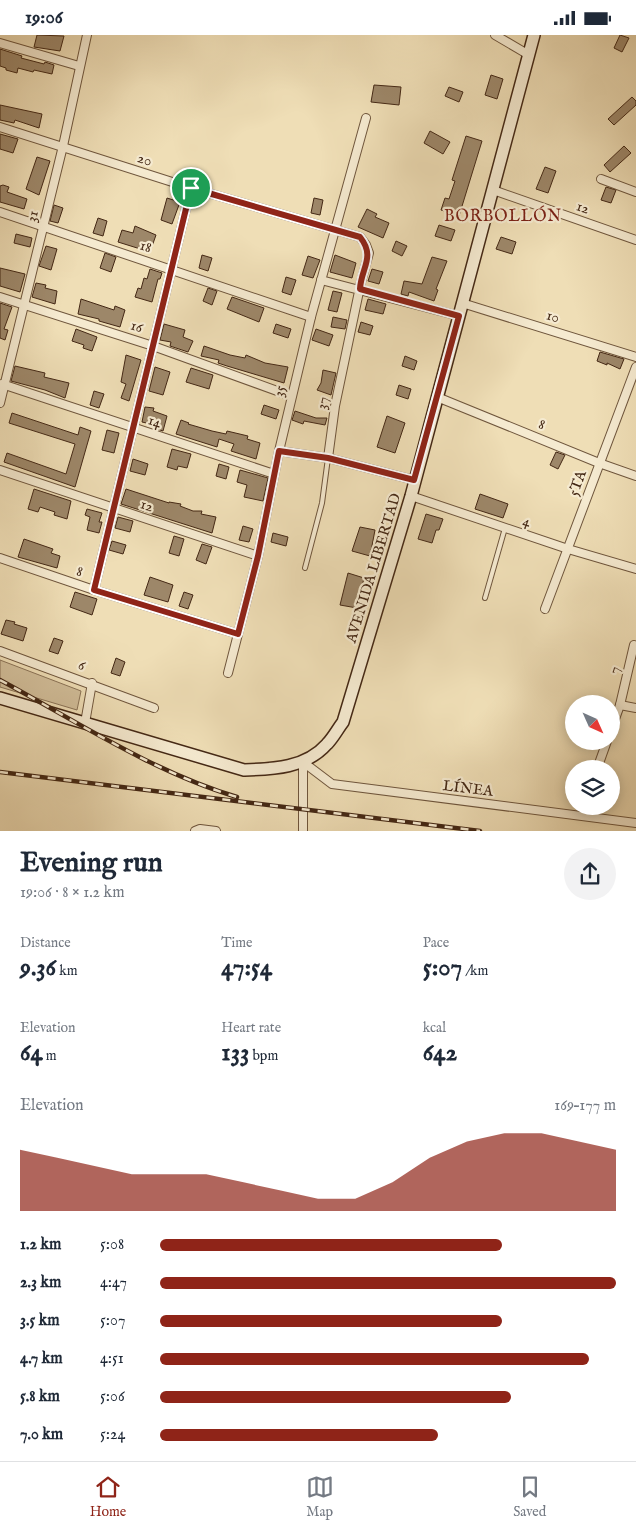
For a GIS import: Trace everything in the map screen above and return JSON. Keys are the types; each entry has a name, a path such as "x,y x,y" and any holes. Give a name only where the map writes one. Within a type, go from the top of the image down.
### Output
{"main road":[{"name":"AVENIDA LIBERTAD","path":"0,698 244,770 272,769 303,762 326,746 343,722 411,496 534,35"}],"street":[{"name":"31","path":"0,403 2,384 43,226 87,35"},
{"path":"495,35 529,55"},
{"path":"0,43 79,66"},
{"name":"35","path":"228,673 258,556 291,396 321,279 366,118"},
{"name":"20","path":"0,127 191,188 360,237 366,245"},
{"path":"600,179 636,192"},
{"path":"94,590 191,188"},
{"name":"12","path":"493,190 636,240"},
{"name":"18","path":"0,212 311,317"},
{"name":"37","path":"328,458 335,406 369,253 366,245"},
{"path":"321,279 459,316"},
{"name":"16","path":"0,297 153,346 291,396"},
{"name":"10","path":"462,303 636,357"},
{"name":"5TA","path":"546,609 636,367"},
{"name":"14","path":"2,384 274,474"},
{"name":"8","path":"437,397 599,463 636,476"},
{"path":"279,451 328,458 414,480"},
{"name":"12","path":"0,470 258,556"},
{"name":"4","path":"411,496 568,549 636,569"},
{"name":"8","path":"0,558 94,590 238,634"},
{"name":"7","path":"620,705 634,645"},
{"name":"6","path":"0,651 92,683 154,708"},
{"path":"84,723 92,683"},
{"path":"620,705 636,708"},
{"path":"303,762 303,831"},
{"name":"LÍNEA","path":"303,762 332,784 636,823"},
{"path":"195,831 216,831"}],"lane":[{"name":"37","path":"305,567 322,503 328,458"},
{"path":"485,598 505,528"}],"shaded area":[{"path":"0,660 81,691 77,710 0,687"}],"building":[{"path":"37,35 64,36 60,51 34,47"},
{"path":"620,35 629,38 622,52 614,48"},
{"path":"0,49 22,56 21,58 54,65 52,74 18,68 17,73 6,70 6,68 0,66"},
{"path":"491,75 503,79 497,99 485,95"},
{"path":"374,85 401,87 399,105 371,102"},
{"path":"449,87 463,92 459,102 445,96"},
{"path":"632,97 636,101 636,105 614,125 608,119"},
{"path":"0,105 42,114 39,128 15,120 14,123 0,120"},
{"path":"430,131 450,142 443,154 424,143"},
{"path":"0,134 18,139 13,153 0,149"},
{"path":"466,136 482,141 459,216 441,210 445,198 449,199 455,181 452,180"},
{"path":"624,146 631,153 610,172 604,165"},
{"path":"37,157 50,161 39,195 26,189"},
{"path":"545,167 556,171 548,193 536,189"},
{"path":"0,186 9,187 7,192 27,199 24,209 0,202"},
{"path":"606,187 616,190 611,203 601,200"},
{"path":"167,198 180,202 172,224 161,220"},
{"path":"314,198 323,200 320,215 311,213"},
{"path":"54,205 63,208 58,223 50,221"},
{"path":"367,209 377,214 375,217 389,223 383,238 358,227"},
{"path":"98,218 107,221 103,236 93,233"},
{"path":"439,225 455,230 451,241 435,236"},
{"path":"135,226 156,235 150,252 118,242 122,230 133,233"},
{"path":"16,234 32,238 30,247 14,243"},
{"path":"501,237 516,242 512,254 496,249"},
{"path":"396,241 407,246 402,256 392,251"},
{"path":"46,246 57,249 51,270 39,266"},
{"path":"105,253 116,257 111,272 100,268"},
{"path":"202,255 212,258 208,271 199,268"},
{"path":"335,255 356,263 352,278 330,272"},
{"path":"308,256 320,260 313,278 302,275"},
{"path":"432,257 447,261 436,289 438,290 434,301 409,292 408,296 401,294 404,281 422,284"},
{"path":"0,268 25,274 20,292 0,286"},
{"path":"150,269 162,273 160,279 158,279 152,302 135,297 138,288 141,289 144,278 147,279"},
{"path":"372,269 383,272 379,284 368,281"},
{"path":"286,277 296,280 291,295 282,292"},
{"path":"36,283 46,285 45,288 57,291 55,304 32,297"},
{"path":"208,288 217,291 212,305 203,301"},
{"path":"333,291 342,293 337,312 328,310"},
{"path":"232,297 264,308 259,322 227,309"},
{"path":"81,299 114,310 115,306 125,310 120,327 78,314"},
{"path":"368,299 386,304 383,314 365,310"},
{"path":"0,303 12,307 4,329 8,330 5,340 0,338"},
{"path":"333,317 347,320 345,329 331,327"},
{"path":"361,322 373,326 370,335 358,332"},
{"path":"164,324 185,330 183,337 193,341 188,352 170,346 171,342 160,340"},
{"path":"276,324 291,329 288,338 273,333"},
{"path":"76,329 97,337 92,351 83,348 84,345 72,341"},
{"path":"316,329 333,335 329,346 312,340"},
{"path":"204,346 230,355 245,358 246,355 265,363 288,367 284,383 218,363 219,360 201,356"},
{"path":"600,352 624,359 620,369 597,361"},
{"path":"126,355 141,360 129,401 121,398 126,384 121,382"},
{"path":"405,356 417,361 414,370 402,366"},
{"path":"15,366 45,373 44,377 69,383 65,398 45,390 11,381"},
{"path":"155,367 170,372 163,395 149,391"},
{"path":"191,368 213,375 209,389 186,382"},
{"path":"323,370 336,373 331,395 317,390 321,383"},
{"path":"399,385 411,389 408,399 396,395"},
{"path":"94,391 104,394 99,408 90,405"},
{"path":"264,405 279,410 276,419 261,414"},
{"path":"145,407 154,408 153,411 167,416 163,431 154,428 155,425 142,422"},
{"path":"295,411 316,418 327,418 325,425 304,421 303,424 292,420"},
{"path":"12,413 78,435 80,427 91,431 75,487 4,462 7,453 66,474 75,444 9,423"},
{"path":"387,416 405,423 395,453 377,447"},
{"path":"181,420 212,431 226,434 227,431 248,436 247,439 260,443 256,459 231,451 234,444 219,439 217,447 176,434"},
{"path":"107,430 119,433 114,453 102,450"},
{"path":"172,449 191,454 187,468 178,466 177,470 167,467"},
{"path":"556,452 565,455 558,469 550,465"},
{"path":"133,459 148,464 145,475 130,471"},
{"path":"219,464 229,467 226,479 216,476"},
{"path":"240,470 268,478 263,501 244,497 247,485 237,482"},
{"path":"34,489 71,501 67,519 54,515 55,512 40,507 38,512 28,509"},
{"path":"126,489 169,503 181,504 180,506 193,511 202,511 201,514 216,517 212,533 121,504"},
{"path":"480,494 508,504 503,518 475,509"},
{"path":"87,509 102,513 99,522 102,522 99,533 87,530 90,517 85,515"},
{"path":"426,514 443,519 439,530 436,530 432,543 418,539"},
{"path":"118,517 133,521 130,532 115,528"},
{"path":"243,526 253,529 249,542 239,540"},
{"path":"360,527 375,530 370,556 352,551"},
{"path":"273,533 288,537 286,546 271,542"},
{"path":"174,536 184,539 179,556 169,553"},
{"path":"24,539 53,549 51,553 60,556 57,568 18,557"},
{"path":"112,541 126,545 123,554 109,550"},
{"path":"202,544 212,547 206,564 196,560"},
{"path":"348,573 364,578 357,608 340,605"},
{"path":"150,577 173,585 168,602 144,595"},
{"path":"75,592 97,599 92,615 70,607"},
{"path":"184,592 193,595 188,609 179,606"},
{"path":"6,620 27,628 23,641 1,634"},
{"path":"54,638 63,641 58,654 49,651"},
{"path":"116,658 125,662 120,676 111,673"}],"railway":[{"path":"0,680 145,760 175,774 237,797"},
{"path":"0,772 480,831"}],"district":[{"name":"BORBOLLÓN","path":"503,215"}],"route":[{"path":"191,188 360,237 369,253 360,289 459,316 414,480 328,458 279,451 258,556 238,634 94,590 191,188"}]}
